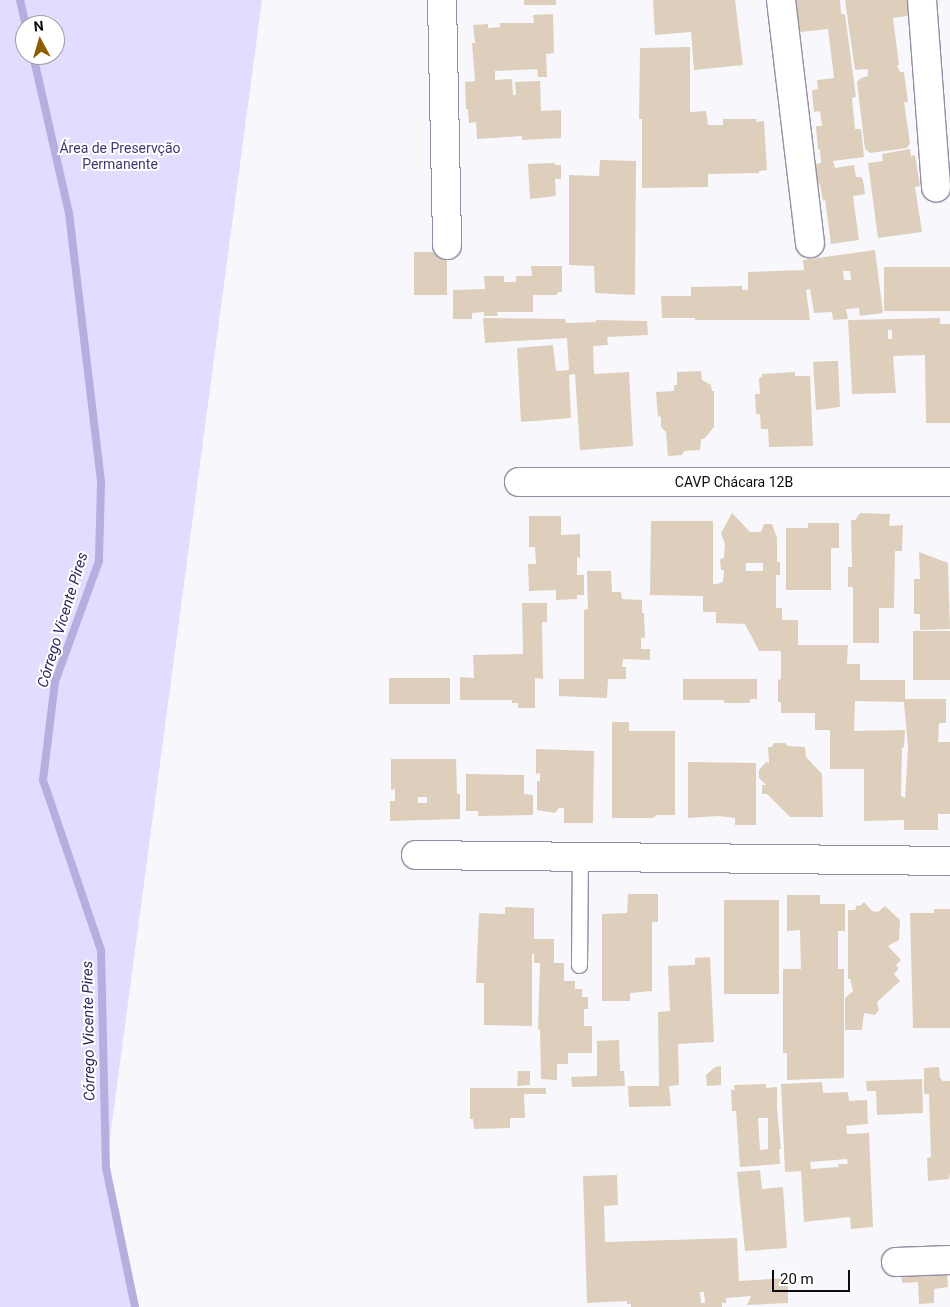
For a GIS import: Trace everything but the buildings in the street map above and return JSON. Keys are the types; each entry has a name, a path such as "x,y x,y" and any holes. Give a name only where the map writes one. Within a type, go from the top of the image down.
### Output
{"street":[{"path":"442,0 447,245"},
{"path":"781,0 810,243"},
{"path":"922,0 936,187"},
{"name":"CAVP Chácara 12B","path":"519,482 950,482"},
{"path":"416,855 950,861"},
{"path":"896,1262 950,1260"}],"lane":[{"path":"579,964 580,856"}],"green space":[{"name":"Área de Preservção Permanente","path":"0,0 262,0 106,1168 135,1307 0,1307"}],"waterway":[{"name":"Córrego Vicente Pires","path":"20,0 24,15"},
{"name":"Córrego Vicente Pires","path":"35,65 69,213 101,483 99,561 55,682 43,780 101,950 106,1168 135,1307"}]}
